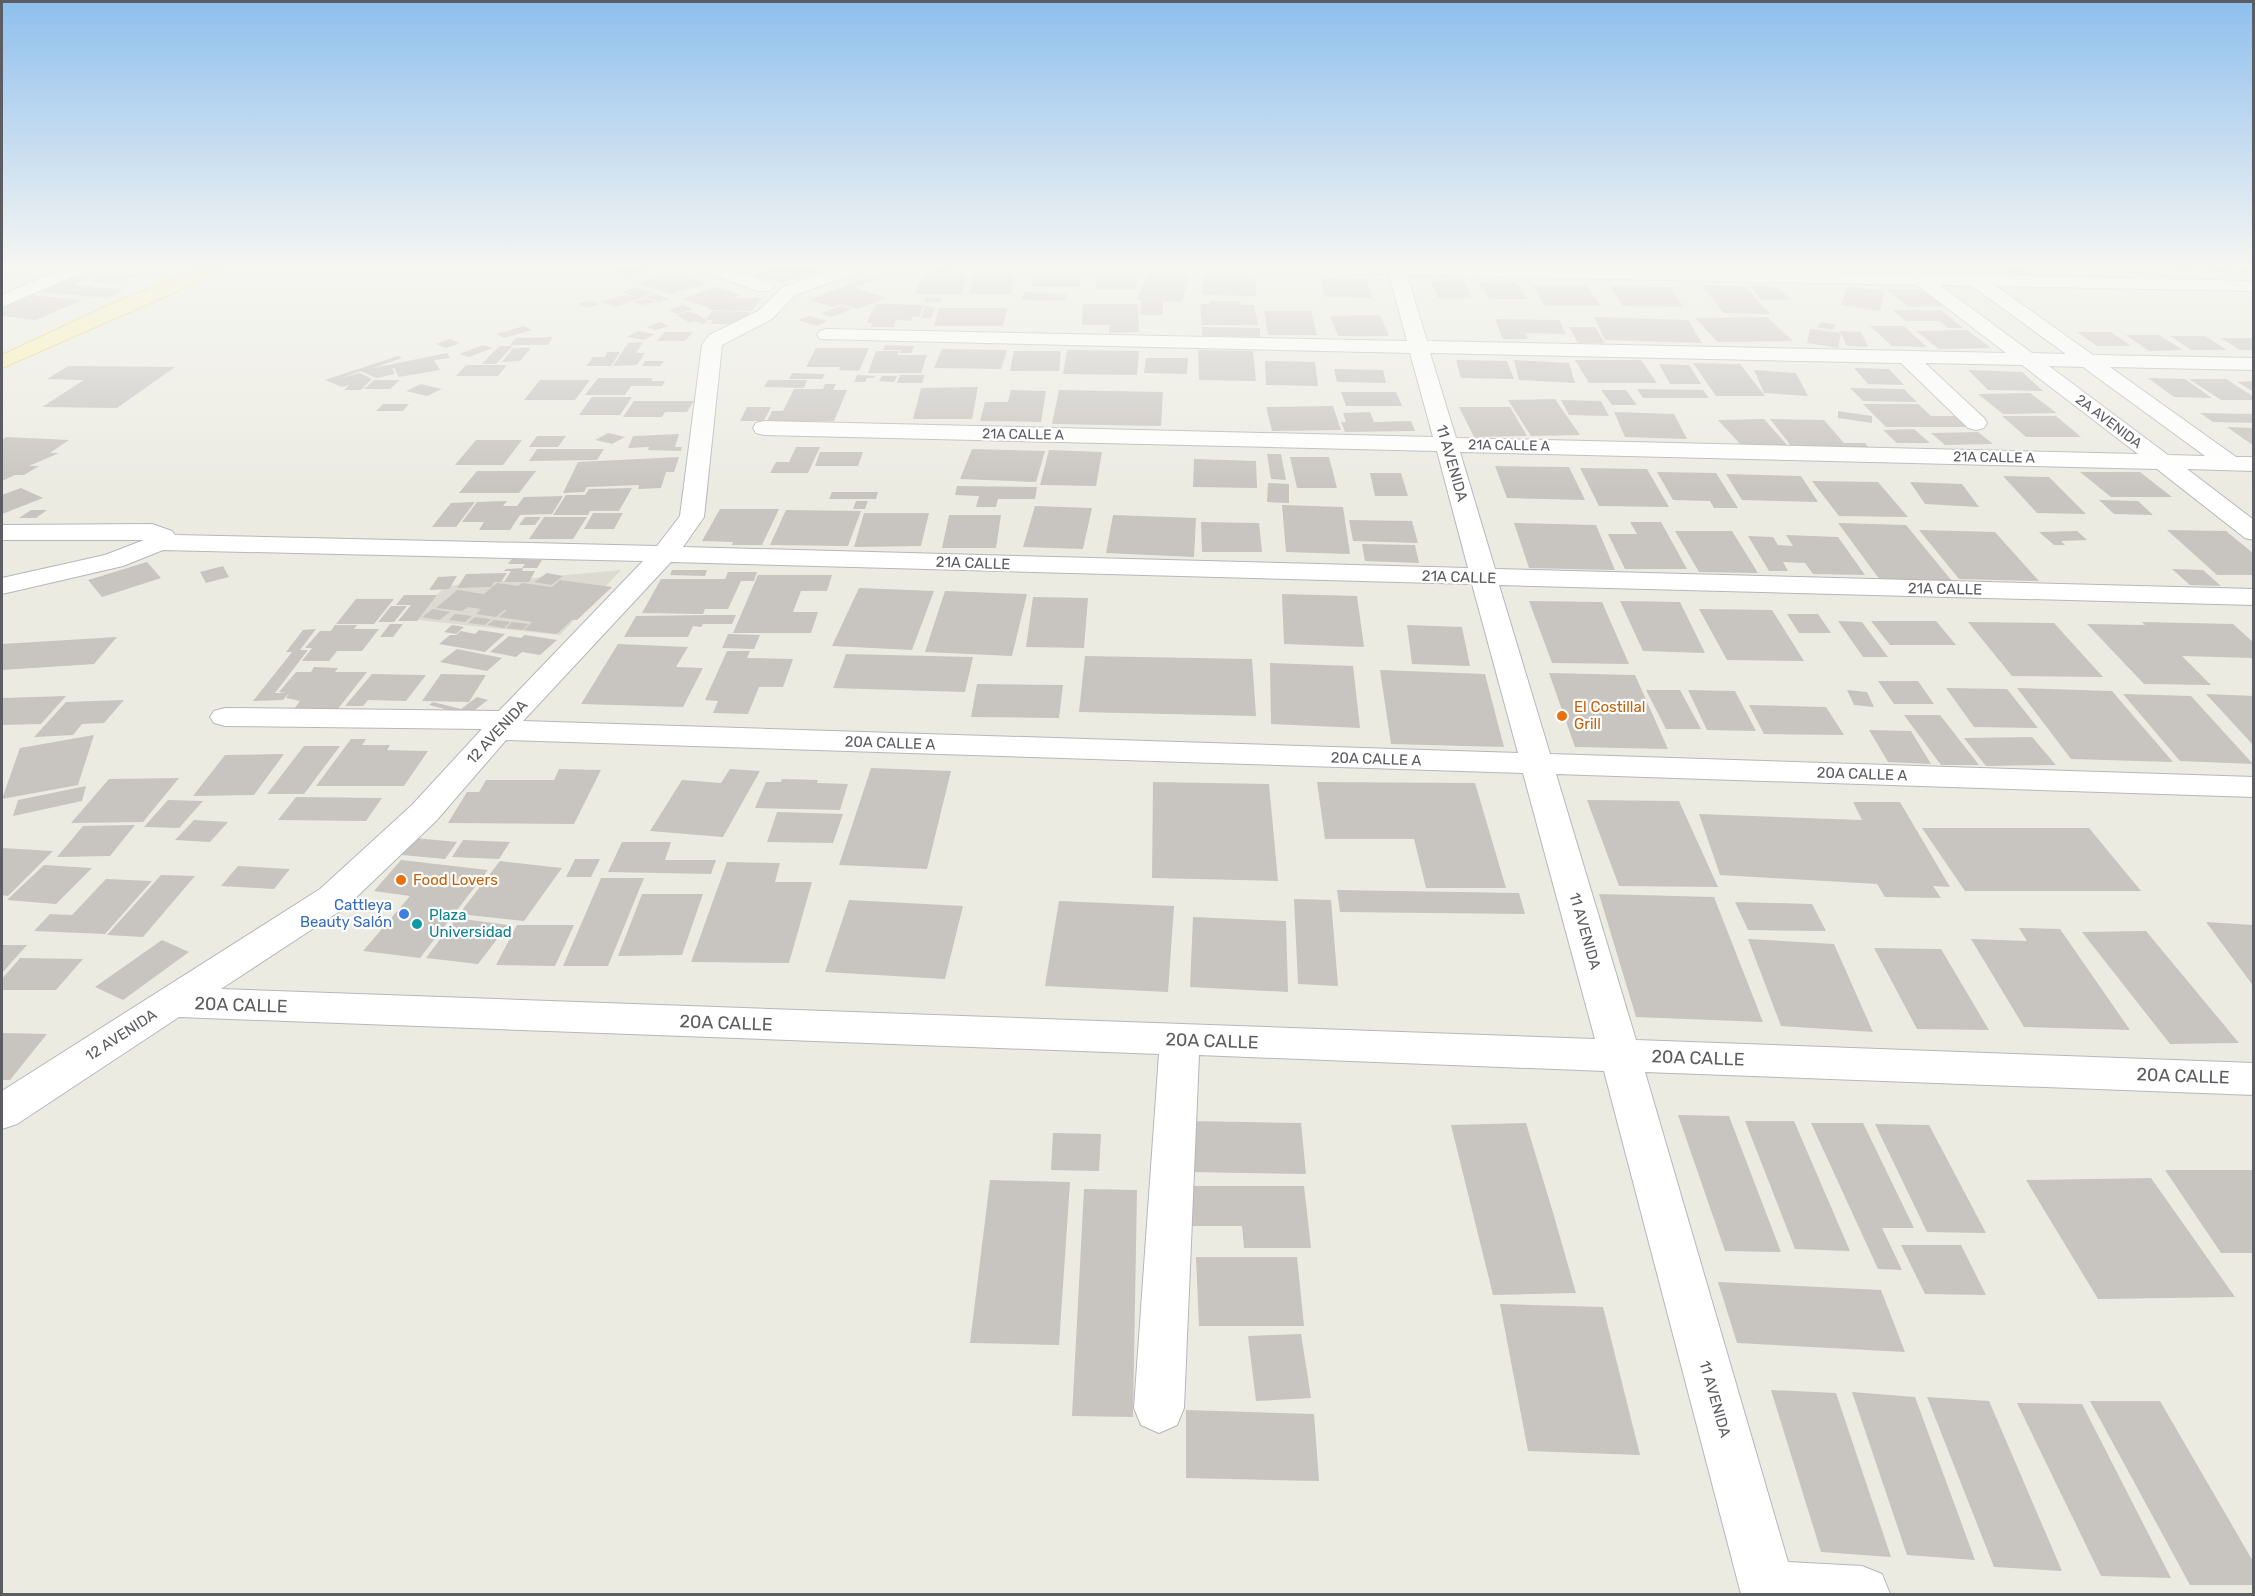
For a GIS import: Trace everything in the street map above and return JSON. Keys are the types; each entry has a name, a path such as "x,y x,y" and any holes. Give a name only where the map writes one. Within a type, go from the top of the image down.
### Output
{"main road":[{"path":"2,362 44,342"}],"street":[{"name":"12 AVENIDA","path":"2,1112 333,898 424,813 503,725 665,553 692,517 712,345 714,342"},
{"path":"1229,342 2253,364"},
{"name":"11 AVENIDA","path":"1417,342 1620,1056 1769,1592"},
{"name":"2A AVENIDA","path":"2005,342 2253,533"},
{"path":"2065,342 2242,464 2253,480"},
{"path":"1905,356 1976,423"},
{"name":"21A CALLE A","path":"764,428 2242,464"},
{"path":"2,532 152,532 163,536 160,542 145,551 120,559 2,586"},
{"name":"21A CALLE","path":"160,542 665,553 1484,578 2253,597"},
{"name":"20A CALLE A","path":"225,717 2253,787"},
{"name":"20A CALLE","path":"171,1002 2253,1079"},
{"path":"1159,1408 1180,1040"},
{"path":"1769,1592 1862,1594"}],"shaded area":[{"path":"621,570 560,635 408,619 447,586"}],"building":[{"path":"440,342 460,343 446,348 436,344"},
{"path":"512,342 550,342 548,345 510,345"},
{"path":"643,342 636,353 645,353 637,365 613,366 628,343"},
{"path":"1807,342 1839,342 1838,348"},
{"path":"1845,342 1866,342 1868,347 1847,346"},
{"path":"1888,342 1922,342 1927,347 1892,346"},
{"path":"1931,342 1984,342 1991,348 1939,349"},
{"path":"2092,342 2126,342 2131,346 2097,346"},
{"path":"2137,342 2171,342 2183,350 2149,351"},
{"path":"2180,342 2215,342 2227,350 2191,350"},
{"path":"2227,342 2254,342 2254,350 2240,350"},
{"path":"483,345 493,348 469,357 459,354"},
{"path":"885,345 914,346 911,353 900,353 901,350 883,350"},
{"path":"499,346 513,346 496,364 482,364"},
{"path":"513,348 531,348 520,361 502,362"},
{"path":"816,348 869,348 859,371 839,370 840,367 806,367"},
{"path":"942,349 1007,350 1001,369 934,368"},
{"path":"1067,350 1139,351 1137,375 1063,374"},
{"path":"1198,350 1253,351 1256,381 1199,380"},
{"path":"876,351 899,351 898,355 927,355 921,373 868,373"},
{"path":"1014,351 1061,351 1059,371 1010,371"},
{"path":"607,352 620,352 611,366 586,366 593,357 605,357"},
{"path":"447,353 450,358 434,360 440,370 399,377 392,368 395,374 376,378 361,371 341,378 360,373 372,379 361,390 344,390 349,385 342,387 325,380 398,356 402,358 373,368"},
{"path":"1146,358 1188,358 1187,374 1144,373"},
{"path":"1456,360 1507,361 1514,379 1461,378"},
{"path":"1514,360 1569,363 1575,383 1519,380"},
{"path":"1575,360 1641,360 1657,383 1589,383"},
{"path":"645,361 664,361 660,366 642,366"},
{"path":"1265,361 1315,362 1318,386 1266,385"},
{"path":"1693,363 1740,364 1765,396 1716,396"},
{"path":"1659,364 1689,365 1701,384 1670,384"},
{"path":"466,365 507,365 498,376 456,376"},
{"path":"68,366 175,367 117,408 42,407 84,380 47,379"},
{"path":"1854,368 1889,369 1904,385 1868,384"},
{"path":"1334,369 1383,370 1386,383 1337,382"},
{"path":"1754,370 1796,373 1808,396 1764,393"},
{"path":"1968,370 2022,372 2043,391 1988,390"},
{"path":"792,373 825,374 822,379 789,379"},
{"path":"857,375 875,376 867,378 865,382 854,382"},
{"path":"900,375 925,375 922,383 897,383"},
{"path":"882,376 897,376 894,382 879,381"},
{"path":"598,378 653,378 651,381 665,381 662,386 631,386 625,395 585,395"},
{"path":"2148,378 2185,379 2212,398 2174,397"},
{"path":"2189,379 2226,379 2254,397 2254,400 2221,400"},
{"path":"374,380 400,380 390,389 364,389"},
{"path":"540,380 590,380 575,400 524,400"},
{"path":"768,380 807,380 804,388 764,387"},
{"path":"2254,381 2254,392 2237,382"},
{"path":"421,384 442,389 427,396 406,391"},
{"path":"825,384 836,384 833,390 847,390 834,421 767,421 772,411 783,411 794,389 823,389"},
{"path":"978,387 972,419 913,419 921,388"},
{"path":"1850,388 1904,389 1917,402 1863,401"},
{"path":"1637,389 1703,390 1709,398 1643,398"},
{"path":"1011,390 1046,391 1041,422 980,421 985,402 1008,402"},
{"path":"1059,390 1163,392 1161,426 1052,424"},
{"path":"1601,390 1626,390 1637,405 1612,405"},
{"path":"1341,392 1396,392 1402,406 1346,406"},
{"path":"2030,393 2057,413 2003,414 1978,394"},
{"path":"592,397 632,397 620,415 579,415"},
{"path":"1555,399 1580,435 1531,436 1508,400"},
{"path":"1561,400 1601,401 1609,416 1569,415"},
{"path":"634,401 694,401 687,412 665,412 662,417 623,417"},
{"path":"383,404 409,404 403,411 376,411"},
{"path":"1863,404 1918,404 1931,416 1955,416 1967,427 1886,427"},
{"path":"1333,406 1341,430 1272,431 1266,407"},
{"path":"747,407 771,407 764,421 740,421"},
{"path":"1459,407 1510,407 1527,436 1474,437"},
{"path":"1838,411 1872,416 1872,423 1838,418"},
{"path":"1370,412 1374,422 1411,421 1415,431 1345,432 1341,422 1346,422 1343,413"},
{"path":"1614,412 1674,414 1687,439 1625,437"},
{"path":"2200,413 2254,414 2254,423 2213,422"},
{"path":"2002,416 2056,416 2081,437 2026,437"},
{"path":"1764,419 1787,445 1741,445 1718,420"},
{"path":"1770,419 1824,420 1844,443 1865,443 1869,448 1792,447"},
{"path":"2227,427 2254,428 2254,446"},
{"path":"1914,429 1930,443 1897,443 1883,430"},
{"path":"1978,432 1993,444 1945,445 1931,433"},
{"path":"608,433 625,437 612,444 595,440"},
{"path":"679,434 675,447 682,447 681,451 648,450 649,447 628,448 633,436"},
{"path":"537,436 566,436 558,447 529,447"},
{"path":"6,437 69,440 50,453 59,453 29,466 39,466 24,475 15,475 2,481 2,440"},
{"path":"476,440 522,440 503,465 455,465"},
{"path":"796,447 820,447 808,473 770,473 776,462 789,462"},
{"path":"537,449 604,449 597,460 529,461"},
{"path":"972,449 1045,451 1036,482 960,479"},
{"path":"1049,450 1102,452 1096,486 1040,485"},
{"path":"820,452 863,452 858,466 815,466"},
{"path":"1267,454 1281,454 1286,480 1271,479"},
{"path":"679,457 674,472 666,472 661,488 638,489 639,485 587,487 584,492 563,493 578,462"},
{"path":"1290,457 1329,457 1337,488 1297,488"},
{"path":"1194,459 1256,461 1257,488 1193,487"},
{"path":"1495,466 1569,467 1585,500 1507,498"},
{"path":"1580,468 1647,469 1669,507 1599,506"},
{"path":"477,471 536,471 519,493 459,493"},
{"path":"1657,472 1716,473 1738,508 1714,508 1710,501 1673,500"},
{"path":"2080,472 2140,472 2172,497 2111,497"},
{"path":"1370,473 1401,473 1408,496 1375,496"},
{"path":"1726,474 1801,476 1818,502 1742,500"},
{"path":"2003,476 2049,477 2086,514 2037,513"},
{"path":"1812,481 1878,482 1908,517 1839,516"},
{"path":"1910,482 1962,484 1979,507 1925,504"},
{"path":"1268,483 1289,484 1289,503 1267,502"},
{"path":"957,486 1037,487 1035,499 998,499 996,507 976,507 979,496 955,495"},
{"path":"21,488 43,498 2,514 2,495"},
{"path":"632,488 619,511 590,511 588,515 553,515 566,495 585,495 589,489"},
{"path":"832,492 878,492 876,499 829,499"},
{"path":"563,496 552,514 520,515 510,530 479,530 484,522 462,522 477,502 507,501 503,506 517,506 524,497"},
{"path":"2099,500 2138,501 2153,515 2114,514"},
{"path":"856,501 868,501 865,509 853,509"},
{"path":"475,502 456,527 432,527 451,503"},
{"path":"1282,505 1343,507 1350,554 1286,552"},
{"path":"1035,506 1092,508 1083,549 1023,547"},
{"path":"720,509 779,509 762,545 732,545 733,542 702,541"},
{"path":"31,510 47,510 36,518 19,518"},
{"path":"786,510 861,511 848,546 770,545"},
{"path":"593,513 623,513 614,529 584,529"},
{"path":"864,513 929,513 921,546 854,547"},
{"path":"949,515 1001,515 996,548 942,548"},
{"path":"1113,515 1196,518 1194,557 1106,553"},
{"path":"525,517 541,517 535,525 519,525"},
{"path":"544,517 587,517 573,539 529,539"},
{"path":"1349,520 1412,521 1418,543 1353,541"},
{"path":"1201,522 1259,523 1262,552 1202,552"},
{"path":"1630,522 1661,522 1687,569 1625,569 1608,534 1637,534"},
{"path":"1514,523 1596,525 1615,570 1529,568"},
{"path":"1838,523 1906,525 1952,581 1880,580"},
{"path":"1919,530 1995,532 2039,581 1959,579"},
{"path":"2167,530 2226,531 2254,554 2254,575 2217,575"},
{"path":"1675,531 1732,531 1758,573 1699,572"},
{"path":"2077,531 2087,540 2061,541 2065,545 2054,545 2039,532"},
{"path":"1786,535 1838,537 1865,575 1813,574 1805,563 1783,562 1788,571 1769,571 1748,536 1773,537 1778,545 1793,546"},
{"path":"1362,544 1415,545 1419,563 1365,561"},
{"path":"512,559 542,560 537,568 522,568 525,564 508,564"},
{"path":"147,562 161,578 102,597 88,580"},
{"path":"223,566 229,577 206,583 200,572"},
{"path":"523,568 522,571 535,571 529,582 504,582 511,571 504,571 506,569"},
{"path":"2172,569 2203,570 2221,586 2190,585"},
{"path":"672,570 707,570 705,576 670,575"},
{"path":"728,572 757,572 754,581 741,581 728,609 705,609 703,614 642,613 661,579 725,579"},
{"path":"507,573 501,582 494,582 491,587 457,588 466,574"},
{"path":"547,573 563,576 551,585 534,582"},
{"path":"758,575 832,575 827,591 801,591 793,612 818,612 811,633 733,633"},
{"path":"457,576 449,589 429,590 438,577"},
{"path":"560,580 612,587 577,620 572,620 557,634 524,630 532,622 499,617 507,610 496,617 476,614 481,609 468,607 462,611 436,608 457,590 484,594 497,583 518,586 522,583 552,587"},
{"path":"859,588 934,591 912,650 832,646"},
{"path":"945,591 1027,594 1012,656 925,652"},
{"path":"1282,594 1357,596 1364,647 1284,644"},
{"path":"404,595 437,595 417,621 398,621 411,605 396,605"},
{"path":"1033,597 1088,598 1084,648 1026,647"},
{"path":"356,599 394,599 374,624 336,624"},
{"path":"1529,601 1602,602 1629,664 1552,663"},
{"path":"1620,601 1680,602 1705,653 1643,651"},
{"path":"391,606 407,606 394,622 378,622"},
{"path":"433,609 450,612 439,620 422,617"},
{"path":"1699,609 1772,610 1804,661 1727,660"},
{"path":"455,614 472,616 465,622 449,620"},
{"path":"1787,614 1818,614 1831,633 1799,633"},
{"path":"736,615 732,624 693,626 688,637 624,637 636,616"},
{"path":"475,617 491,619 485,625 468,623"},
{"path":"494,620 510,622 504,628 487,625"},
{"path":"1838,621 1862,622 1888,657 1863,657"},
{"path":"1871,621 1936,621 1956,645 1890,645"},
{"path":"512,622 529,624 522,630 506,628"},
{"path":"1968,622 2054,623 2103,677 2012,676"},
{"path":"2142,622 2233,624 2254,643 2254,658 2182,656 2211,685 2144,684 2087,624 2145,625"},
{"path":"390,624 403,624 393,637 380,637"},
{"path":"335,625 357,625 354,629 379,629 362,651 337,651 329,661 302,661 312,648 305,648 320,631 331,631"},
{"path":"452,625 464,627 456,634 444,632"},
{"path":"1407,625 1462,627 1470,666 1412,664"},
{"path":"316,629 300,650 308,650 275,693 286,693 279,692 296,672 311,672 314,667 338,668 335,672 367,672 337,710 294,709 300,701 286,698 290,692 283,700 253,701 292,652 286,652 303,630"},
{"path":"479,630 505,634 485,652 439,644 450,635 456,635 461,631 475,634"},
{"path":"728,634 760,635 754,649 722,648"},
{"path":"525,635 557,640 540,655 522,652 516,657 490,652 509,636 521,638"},
{"path":"117,637 94,664 2,670 2,644"},
{"path":"618,644 688,647 676,667 703,668 683,707 581,704"},
{"path":"457,649 502,658 487,671 440,662"},
{"path":"727,651 750,651 747,658 793,659 783,687 759,687 748,714 713,713 718,701 705,700"},
{"path":"846,654 973,657 965,692 833,688"},
{"path":"1085,656 1252,659 1256,716 1079,712"},
{"path":"1270,663 1353,666 1360,728 1271,724"},
{"path":"1380,670 1485,674 1504,747 1391,744"},
{"path":"1549,673 1635,675 1668,749 1575,747"},
{"path":"372,674 426,675 406,701 368,700 363,706 345,706"},
{"path":"441,674 486,675 469,702 422,701"},
{"path":"1878,681 1918,681 1934,704 1894,704"},
{"path":"977,684 1063,685 1059,718 971,717"},
{"path":"1946,688 2007,689 2038,728 1974,727"},
{"path":"2017,688 2112,691 2173,762 2071,759"},
{"path":"1646,690 1680,690 1701,729 1666,729"},
{"path":"1688,690 1735,691 1756,731 1707,730"},
{"path":"1847,690 1867,692 1874,707 1854,705"},
{"path":"2123,694 2191,696 2253,764 2180,761"},
{"path":"2206,694 2254,696 2254,746"},
{"path":"66,696 41,724 2,725 2,698"},
{"path":"477,697 488,700 468,715 429,705 433,702 461,709"},
{"path":"124,700 104,723 82,724 73,735 34,737 66,702"},
{"path":"1749,705 1826,707 1844,735 1764,734"},
{"path":"1904,715 1940,715 1979,765 1941,765"},
{"path":"1869,730 1911,731 1931,764 1888,762"},
{"path":"94,735 78,785 2,799 20,748"},
{"path":"2032,737 2056,765 1986,766 1964,738"},
{"path":"351,739 366,739 362,745 390,745 387,750 428,751 404,786 316,786"},
{"path":"304,746 340,746 304,794 267,794"},
{"path":"284,754 254,795 193,796 225,755"},
{"path":"871,768 951,771 927,869 839,865"},
{"path":"559,769 601,770 574,824 448,823 467,792 479,792 486,780 554,780"},
{"path":"730,769 760,771 723,837 650,831 682,780 721,783"},
{"path":"179,778 143,822 71,823 109,779"},
{"path":"782,779 848,784 840,810 755,808 766,782 781,782"},
{"path":"1153,782 1269,784 1278,881 1152,878"},
{"path":"1317,782 1475,783 1506,888 1426,888 1414,839 1325,839"},
{"path":"86,786 82,801 13,816 18,800"},
{"path":"296,797 382,798 366,821 278,820"},
{"path":"168,800 203,801 179,828 144,827"},
{"path":"1587,800 1679,801 1718,887 1619,886"},
{"path":"1853,802 1900,802 1950,887 1933,886 1941,898 1885,897 1877,884 1720,875 1699,814 1862,820"},
{"path":"777,812 843,814 833,843 767,842"},
{"path":"194,820 228,822 210,842 175,840"},
{"path":"135,825 110,856 57,857 83,826"},
{"path":"1922,828 2089,828 2141,891 1965,891"},
{"path":"415,838 457,842 445,859 402,855"},
{"path":"463,840 510,842 499,859 452,857"},
{"path":"622,842 671,842 665,860 716,860 711,874 608,872"},
{"path":"2,848 53,851 8,896 2,895"},
{"path":"575,859 600,859 591,877 566,877"},
{"name":"Plaza Universidad","path":"401,860 488,870 420,958 363,951 410,896 374,891"},
{"path":"500,861 562,868 524,921 459,914"},
{"path":"727,862 780,863 775,882 812,882 789,963 691,962"},
{"path":"44,865 92,868 56,904 7,900"},
{"path":"238,866 290,869 274,889 221,886"},
{"path":"161,875 195,876 143,937 107,935"},
{"path":"601,878 644,878 608,966 563,966"},
{"path":"106,879 152,881 105,934 34,931 50,914 72,915"},
{"path":"1337,890 1519,893 1525,914 1340,912"},
{"path":"642,894 703,894 682,955 618,956"},
{"path":"1599,894 1714,897 1763,1022 1636,1017"},
{"path":"1294,899 1331,900 1338,986 1298,984"},
{"path":"849,900 963,906 945,979 825,972"},
{"path":"1059,901 1174,906 1168,992 1045,986"},
{"path":"1735,902 1812,904 1826,931 1748,930"},
{"path":"1193,917 1286,921 1288,992 1190,987"},
{"path":"456,918 508,925 478,964 426,958"},
{"path":"2206,922 2254,925 2254,987"},
{"path":"517,925 574,925 555,966 496,965"},
{"path":"2019,928 2060,929 2130,1030 2024,1027 1971,939 2027,941"},
{"path":"2146,931 2239,1043 2170,1044 2082,932"},
{"path":"1748,939 1834,944 1873,1032 1781,1026"},
{"path":"162,940 189,952 123,1000 95,987"},
{"path":"2,945 27,945 2,973"},
{"path":"1874,948 1941,949 1989,1030 1917,1029"},
{"path":"20,958 83,959 56,990 2,990 2,979"},
{"path":"2,1033 47,1034 10,1080 2,1080"},
{"path":"1678,1115 1729,1116 1781,1252 1725,1251"},
{"path":"1189,1121 1301,1123 1306,1174 1189,1172"},
{"path":"1745,1121 1794,1121 1850,1251 1795,1249"},
{"path":"1526,1123 1576,1293 1493,1295 1451,1125"},
{"path":"1811,1123 1863,1123 1914,1228 1882,1228 1902,1270 1878,1269"},
{"path":"1875,1124 1929,1125 1986,1233 1927,1232"},
{"path":"1053,1133 1101,1134 1099,1171 1051,1170"},
{"path":"2165,1170 2254,1170 2254,1253 2221,1253"},
{"path":"2151,1178 2235,1297 2098,1299 2026,1180"},
{"path":"990,1180 1070,1182 1059,1345 970,1343"},
{"path":"1189,1186 1304,1186 1311,1248 1244,1248 1242,1226 1191,1226"},
{"path":"1084,1189 1137,1190 1133,1417 1072,1416"},
{"path":"1901,1245 1961,1245 1986,1295 1925,1294"},
{"path":"1196,1257 1297,1257 1304,1326 1199,1326"},
{"path":"1718,1282 1881,1290 1905,1352 1737,1343"},
{"path":"1500,1304 1603,1307 1640,1455 1528,1451"},
{"path":"1301,1334 1311,1398 1256,1401 1248,1336"},
{"path":"1771,1390 1836,1393 1891,1557 1821,1552"},
{"path":"1852,1392 1915,1397 1975,1560 1907,1555"},
{"path":"1927,1397 1989,1401 2062,1571 1994,1567"},
{"path":"2090,1401 2160,1401 2254,1563 2254,1585 2190,1585"},
{"path":"2017,1403 2082,1404 2171,1578 2101,1576"},
{"path":"1186,1410 1314,1414 1319,1481 1186,1478"}],"place":[{"name":"El Costillal Grill","path":"1562,716"},
{"name":"Food Lovers","path":"401,880"},
{"name":"Cattleya Beauty Salón","path":"404,914"},
{"name":"Plaza Universidad","path":"417,924"}]}
